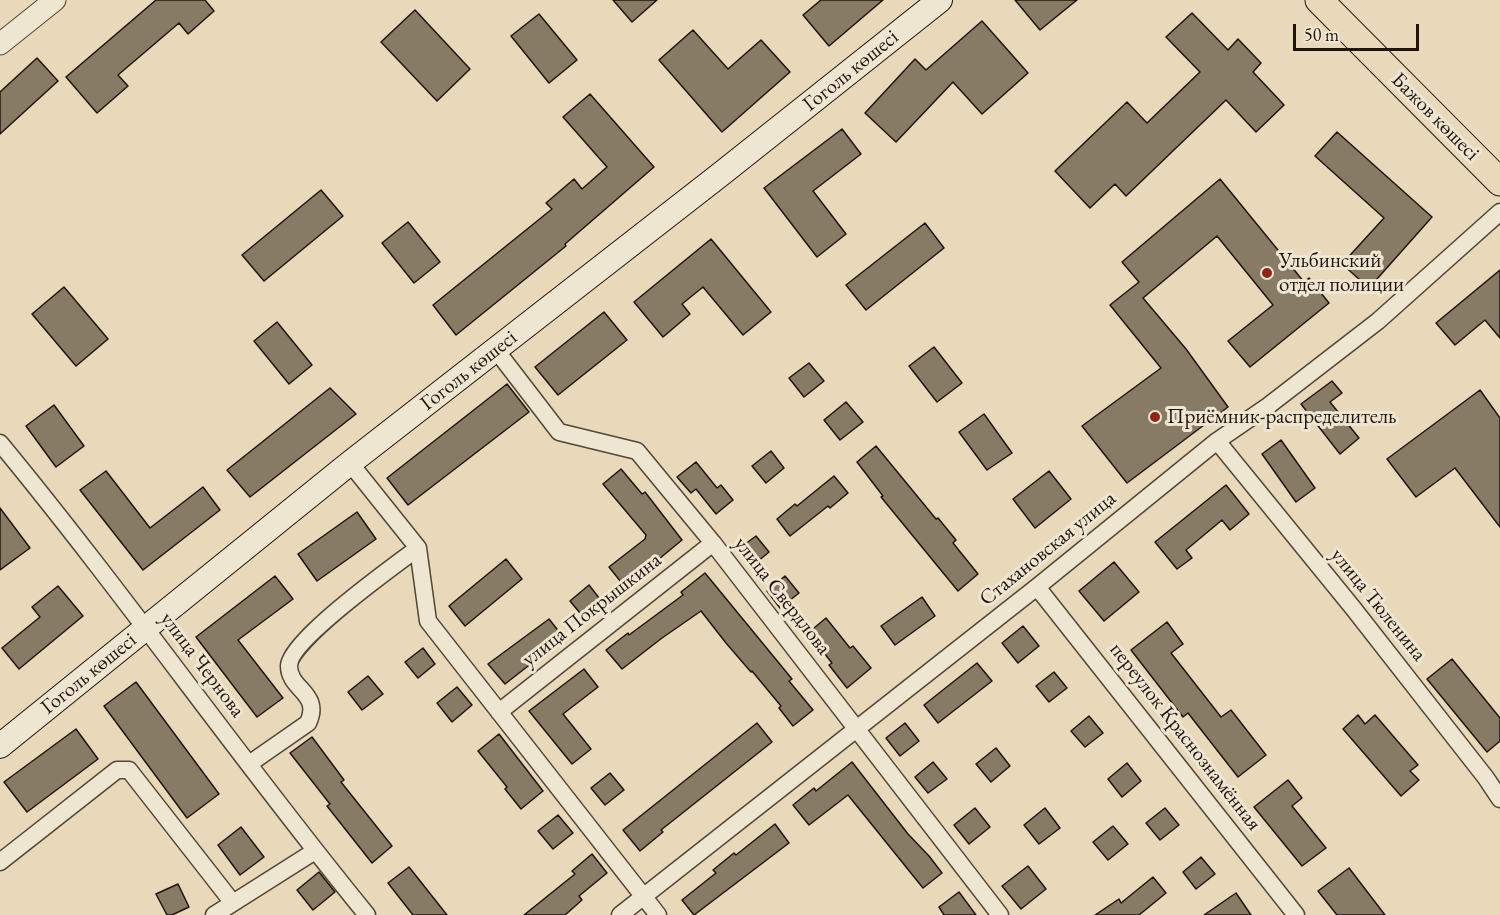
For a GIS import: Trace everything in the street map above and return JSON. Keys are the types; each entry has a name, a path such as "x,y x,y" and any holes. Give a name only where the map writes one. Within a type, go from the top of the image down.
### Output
{"main road":[{"name":"Гоголь көшесі","path":"0,746 350,463 940,0"},
{"name":"Бажов көшесі","path":"1319,0 1500,182"}],"street":[{"path":"0,44 55,0"},
{"name":"Стахановская улица","path":"620,915 1037,587 1217,441 1268,406 1378,321 1500,213"},
{"name":"улица Свердлова","path":"496,350 559,432 637,451 713,543 1000,915"},
{"name":"улица Тюленина","path":"1217,441 1360,617 1500,799"},
{"name":"улица Чернова","path":"0,443 50,503 315,851 367,915"},
{"path":"350,463 418,548 428,621 658,915"},
{"name":"улица Покрышкина","path":"498,712 713,543"},
{"path":"249,764 308,723 312,714 310,699 292,676 289,666 294,652 348,601 418,548"},
{"name":"переулок Краснознамённая","path":"1037,587 1296,915"},
{"path":"0,862 117,770 129,770 233,903"},
{"path":"214,915 315,851"}],"building":[{"path":"156,0 205,0 214,11 188,34 179,23 118,75 128,86 97,113 66,77"},
{"path":"613,0 657,0 632,22"},
{"path":"821,0 883,0 829,46 803,15"},
{"path":"1015,0 1077,0 1040,30"},
{"path":"415,10 470,69 437,101 381,42"},
{"path":"1192,13 1228,50 1238,39 1261,63 1253,72 1284,105 1256,132 1226,100 1126,196 1115,184 1090,208 1055,171 1127,102 1147,123 1200,72 1166,37"},
{"path":"539,14 577,60 549,83 511,36"},
{"path":"982,21 1028,73 982,114 953,82 896,142 865,113 915,59 926,70"},
{"path":"693,30 728,69 761,40 790,72 722,132 659,60"},
{"path":"37,58 58,81 0,134 0,92"},
{"path":"590,94 654,167 565,244 566,246 456,335 433,305 552,209 546,203 574,179 582,189 607,167 563,117"},
{"path":"842,129 861,154 813,191 846,234 817,257 764,188"},
{"path":"1337,132 1432,217 1369,288 1342,264 1384,218 1315,156"},
{"path":"1220,179 1304,282 1309,278 1329,303 1250,367 1228,341 1273,305 1217,236 1143,298 1186,349 1228,407 1127,483 1082,426 1161,368 1110,305 1139,282 1122,262"},
{"path":"321,190 343,216 264,281 242,255"},
{"path":"408,222 440,262 414,283 382,243"},
{"path":"925,223 944,248 866,310 846,285"},
{"path":"711,239 771,312 743,335 703,287 682,304 690,314 663,337 634,302"},
{"path":"1500,270 1500,338 1485,320 1455,345 1436,323"},
{"path":"64,287 108,339 76,366 32,314"},
{"path":"604,312 627,340 558,395 535,367"},
{"path":"277,322 312,365 289,384 254,341"},
{"path":"934,347 962,383 937,402 909,366"},
{"path":"809,363 824,381 804,397 789,378"},
{"path":"1332,381 1342,393 1330,402 1359,438 1340,454 1301,404"},
{"path":"507,384 529,412 408,505 387,478"},
{"path":"330,388 356,414 250,497 227,470"},
{"path":"1480,390 1500,418 1500,527 1455,468 1416,497 1387,459"},
{"path":"846,402 863,422 840,440 824,420"},
{"path":"54,405 84,446 56,467 26,426"},
{"path":"984,414 1012,453 987,470 959,432"},
{"path":"1281,440 1315,488 1296,502 1262,454"},
{"path":"876,446 956,540 953,543 978,574 958,591 881,497 883,496 857,462"},
{"path":"771,451 784,468 766,483 752,466"},
{"path":"696,462 717,488 721,485 733,500 716,514 696,489 691,493 677,477"},
{"path":"621,469 642,494 645,492 682,540 625,587 609,567 645,539 646,535 603,484"},
{"path":"106,471 150,528 203,487 220,510 143,570 80,490"},
{"path":"1049,471 1071,499 1035,528 1013,499"},
{"path":"834,476 848,493 790,536 777,519"},
{"path":"1226,485 1249,514 1230,530 1222,520 1186,550 1192,558 1177,569 1155,542"},
{"path":"0,508 30,548 0,570"},
{"path":"357,512 376,539 317,581 298,554"},
{"path":"756,536 769,552 751,567 737,550"},
{"path":"506,559 522,579 465,626 449,606"},
{"path":"1114,562 1139,592 1104,621 1079,591"},
{"path":"705,573 792,679 789,681 813,710 793,726 779,708 781,706 701,611 622,669 606,650 683,595 681,592"},
{"path":"275,576 293,599 238,640 283,698 257,717 196,637"},
{"path":"785,576 799,593 780,608 767,591"},
{"path":"589,585 603,603 584,618 570,601"},
{"path":"58,586 83,616 19,669 2,648 40,617 32,607"},
{"path":"922,597 935,616 895,645 881,626"},
{"path":"826,618 850,648 853,646 871,668 847,688 829,665 832,663 808,633"},
{"path":"549,619 564,638 505,684 488,664"},
{"path":"1167,622 1183,644 1171,653 1221,717 1231,710 1266,755 1238,777 1188,713 1183,717 1131,650"},
{"path":"1023,626 1039,646 1018,663 1002,643"},
{"path":"423,648 435,664 418,678 405,662"},
{"path":"1452,659 1500,718 1500,741 1487,752 1427,679"},
{"path":"977,663 992,681 938,723 924,705"},
{"path":"584,669 598,687 563,714 591,749 572,764 529,711"},
{"path":"1054,672 1067,688 1049,702 1036,686"},
{"path":"368,676 383,694 362,710 348,692"},
{"path":"136,682 219,794 187,818 104,706"},
{"path":"457,687 472,705 452,722 437,703"},
{"path":"1358,715 1365,724 1375,715 1418,765 1410,771 1419,780 1401,796 1343,729"},
{"path":"1089,716 1103,733 1085,747 1071,731"},
{"path":"757,723 772,742 661,830 663,832 640,851 623,830"},
{"path":"905,723 919,741 900,756 886,738"},
{"path":"76,729 98,759 27,812 4,782"},
{"path":"499,734 543,791 521,809 505,789 507,787 478,751"},
{"path":"312,737 344,780 341,782 392,846 372,863 327,806 330,804 290,753"},
{"path":"996,748 1010,766 991,782 976,764"},
{"path":"852,762 908,834 942,873 923,888 848,795 809,825 793,805 814,788 816,791"},
{"path":"933,762 947,779 928,793 915,777"},
{"path":"1127,763 1141,781 1122,797 1108,779"},
{"path":"610,773 624,790 605,805 591,788"},
{"path":"1288,780 1302,798 1292,806 1326,848 1302,866 1254,807"},
{"path":"975,808 990,827 969,844 954,825"},
{"path":"1045,808 1060,828 1039,844 1024,825"},
{"path":"1165,808 1179,825 1160,840 1146,823"},
{"path":"558,815 573,833 553,849 538,831"},
{"path":"775,824 789,843 694,915 682,900 716,873 713,870"},
{"path":"1113,826 1128,844 1108,860 1093,842"},
{"path":"241,827 264,857 240,875 218,845"},
{"path":"592,854 607,873 579,896 582,900 565,915 524,915 575,874 572,871"},
{"path":"1201,857 1215,874 1196,889 1183,872"},
{"path":"1028,866 1046,889 1021,909 1002,886"},
{"path":"409,867 447,915 413,915 388,883"},
{"path":"1349,868 1385,915 1337,915 1318,891"},
{"path":"319,872 335,892 313,910 297,890"},
{"path":"1153,877 1166,893 1139,915 1095,915 1119,899 1121,903"},
{"path":"178,884 189,907 167,915 156,894"},
{"path":"959,892 976,915 944,915 939,907"},
{"path":"1236,893 1251,915 1204,915"}],"place":[{"name":"Ульбинский отдел полиции","path":"1267,273"},
{"name":"Приёмник-распределитель","path":"1155,417"}]}
